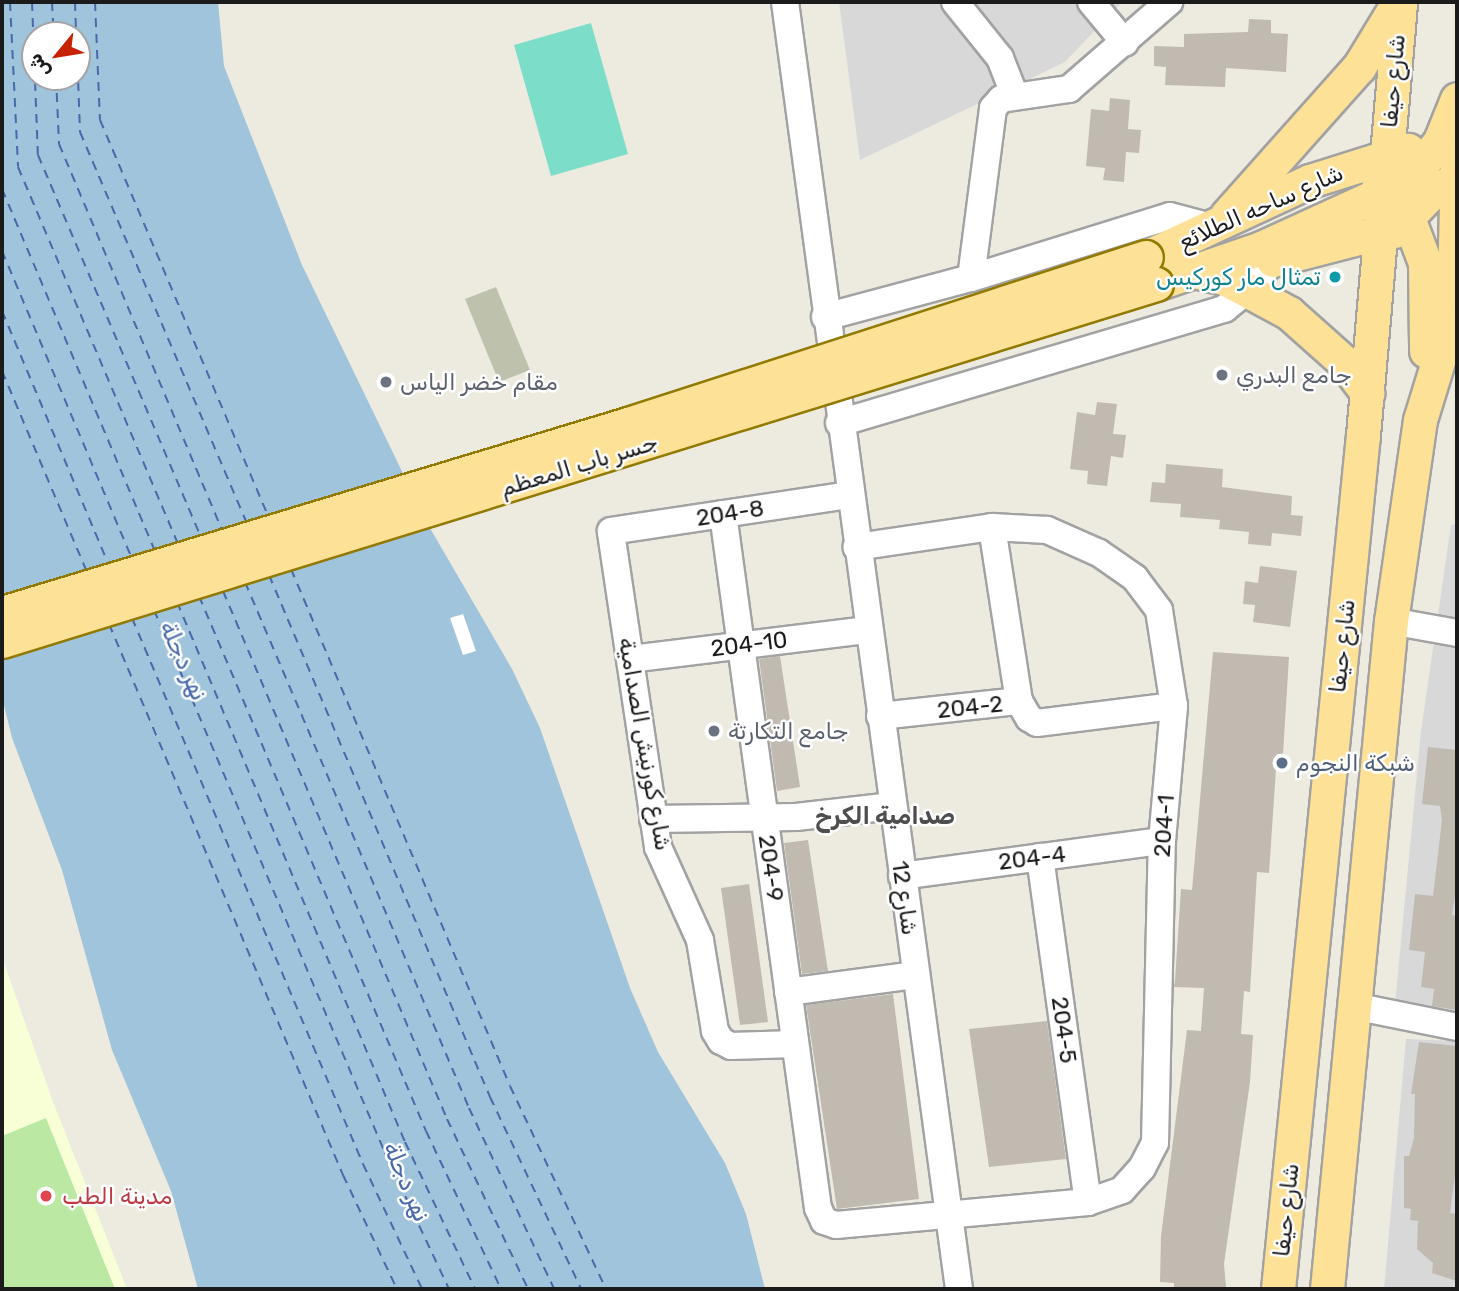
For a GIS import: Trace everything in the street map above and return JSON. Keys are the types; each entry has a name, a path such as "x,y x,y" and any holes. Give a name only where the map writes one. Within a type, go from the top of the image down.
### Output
{"main road":[{"name":"شارع حيفا","path":"1278,1289 1377,272 1393,202 1398,2"},
{"path":"1215,228 1359,67 1388,24 1398,2"},
{"path":"1395,69 1406,114 1449,172"},
{"path":"1449,172 1457,99"},
{"name":"شارع ساحه الطلائع","path":"1151,271 1215,228 1351,166 1393,202"},
{"name":"شارع حيفا","path":"1327,1289 1391,621 1420,420 1448,329 1449,172"},
{"name":"شارع ساحه الطلائع","path":"1393,202 1449,172"},
{"name":"شارع ساحه الطلائع","path":"1151,271 1198,272 1278,249 1393,202 1449,172"},
{"path":"1393,202 1425,263 1428,295 1420,420"},
{"name":"جسر باب المعظم","path":"2,613 628,424 1151,271"},
{"name":"جسر باب المعظم","path":"2,641 1151,271"},
{"path":"1198,272 1251,290 1318,336 1367,393"},
{"path":"1420,420 1457,363"}],"street":[{"name":"شارع 12","path":"785,2 839,423 959,1289"},
{"path":"955,2 1000,58 1010,75 1015,96"},
{"path":"1091,2 1125,43"},
{"path":"971,278 993,108 1001,99 1045,96 1069,89 1169,2"},
{"path":"825,317 971,278 1170,216 1215,228"},
{"path":"839,423 1224,309 1251,290 1278,249"},
{"name":"204-8","path":"611,531 849,495"},
{"name":"204-9","path":"723,514 818,1208 824,1221"},
{"path":"992,527 1019,701"},
{"name":"204-1","path":"824,1221 836,1225 1088,1202 1122,1190 1142,1168 1155,1143 1162,841 1174,706 1159,610 1135,578 1099,553 1047,530 992,527 856,547"},
{"name":"شارع كورنيش الصدامية","path":"611,531 658,847 700,940 721,1041 731,1045 795,1044"},
{"path":"1391,621 1457,633"},
{"name":"204-10","path":"630,659 867,630"},
{"name":"204-2","path":"880,716 1019,701 1037,723 1174,706"},
{"path":"653,819 764,817 892,806"},
{"name":"204-4","path":"902,876 1162,841"},
{"name":"204-5","path":"1040,857 1088,1202"},
{"path":"788,992 916,975"},
{"path":"1354,1006 1457,1027"}],"shaded area":[{"path":"839,2 1122,2 1065,62 860,160"},
{"path":"591,23 628,154 551,176 514,45"},
{"path":"496,287 530,370 499,382 465,299"},
{"path":"1457,524 1457,1016 1395,1004 1421,731 1451,525"},
{"name":"مدينة الطب","path":"2,957 53,1102 127,1289 2,1289"},
{"path":"1406,1039 1457,1041 1457,1289 1384,1289"}],"green space":[{"name":"مدينة الطب","path":"46,1118 115,1289 2,1289 2,1136"}],"water":[{"name":"نهر دجلة","path":"2,2 218,2 224,66 302,265 427,523 512,669 540,728 630,988 658,1052 725,1163 746,1214 765,1289 198,1289 171,1191 112,1050 62,870 12,738 2,697"}],"pier":[{"path":"463,614 476,651 463,655 450,618"}],"building":[{"path":"1249,19 1271,20 1271,33 1288,34 1286,72 1226,68 1225,87 1165,85 1166,67 1154,66 1154,46 1184,47 1184,34 1248,32"},
{"path":"1110,98 1130,100 1128,129 1141,130 1139,153 1126,152 1124,182 1103,180 1105,168 1086,166 1091,109 1109,111"},
{"path":"1097,402 1117,404 1113,434 1126,435 1123,458 1111,456 1107,486 1087,484 1088,471 1070,469 1077,412 1095,415"},
{"path":"1166,464 1223,469 1222,487 1292,496 1291,515 1303,516 1301,536 1272,533 1271,546 1248,544 1249,532 1219,529 1220,520 1180,517 1181,504 1150,502 1152,482 1165,483"},
{"path":"1260,566 1297,571 1290,627 1253,622 1255,605 1243,604 1245,581 1258,583"},
{"path":"1213,652 1289,657 1283,754 1277,754 1269,873 1257,872 1250,992 1244,991 1241,1034 1253,1035 1250,1082 1224,1264 1226,1287 1174,1289 1174,1283 1160,1282 1161,1236 1187,1030 1201,1031 1204,988 1174,987 1181,889 1192,890"},
{"path":"780,656 800,787 777,791 759,659"},
{"path":"1428,747 1457,750 1457,884 1452,915 1457,916 1457,1010 1432,1006 1434,989 1421,987 1425,952 1409,950 1415,894 1433,896 1442,820 1440,806 1422,804"},
{"path":"808,840 828,971 802,974 784,843"},
{"path":"749,884 768,1022 740,1025 721,888"},
{"path":"893,994 919,1199 837,1209 806,1005"},
{"path":"1047,1021 1066,1159 989,1167 969,1029"},
{"path":"1419,1042 1457,1046 1457,1161 1450,1213 1457,1214 1457,1281 1432,1273 1433,1263 1417,1249 1418,1221 1410,1220 1411,1209 1404,1208 1404,1156 1409,1156 1414,1138 1415,1094 1411,1094"}],"ferry route":[{"path":"10,2 18,167 177,542"},
{"path":"32,2 38,155 201,538"},
{"path":"52,2 53,21"},
{"path":"75,2 76,21"},
{"path":"95,2 100,120 268,516"},
{"path":"57,91 59,144 222,529"},
{"path":"78,91 80,132 246,522"},
{"path":"2,189 154,549"},
{"path":"2,251 131,556"},
{"path":"2,311 109,565"},
{"path":"2,371 86,570"},
{"path":"291,569 510,1086 606,1289"},
{"path":"269,575 490,1097 581,1289"},
{"path":"245,582 469,1108 554,1289"},
{"path":"223,591 447,1119 528,1289"},
{"path":"199,596 426,1131 501,1289"},
{"path":"177,602 405,1142 475,1289"},
{"path":"154,610 385,1153 449,1289"},
{"path":"132,618 363,1164 422,1289"},
{"path":"109,624 343,1175 397,1289"}],"place":[{"name":"تمثال مار كوركيس","path":"1335,277"},
{"name":"جامع البدري","path":"1222,375"},
{"name":"مقام خضر الياس","path":"386,382"},
{"name":"جامع التكارتة","path":"714,731"},
{"name":"شبكة النجوم","path":"1282,763"},
{"name":"مدينة الطب","path":"46,1196"}],"district":[{"name":"صدامية الكرخ","path":"885,817"}]}
